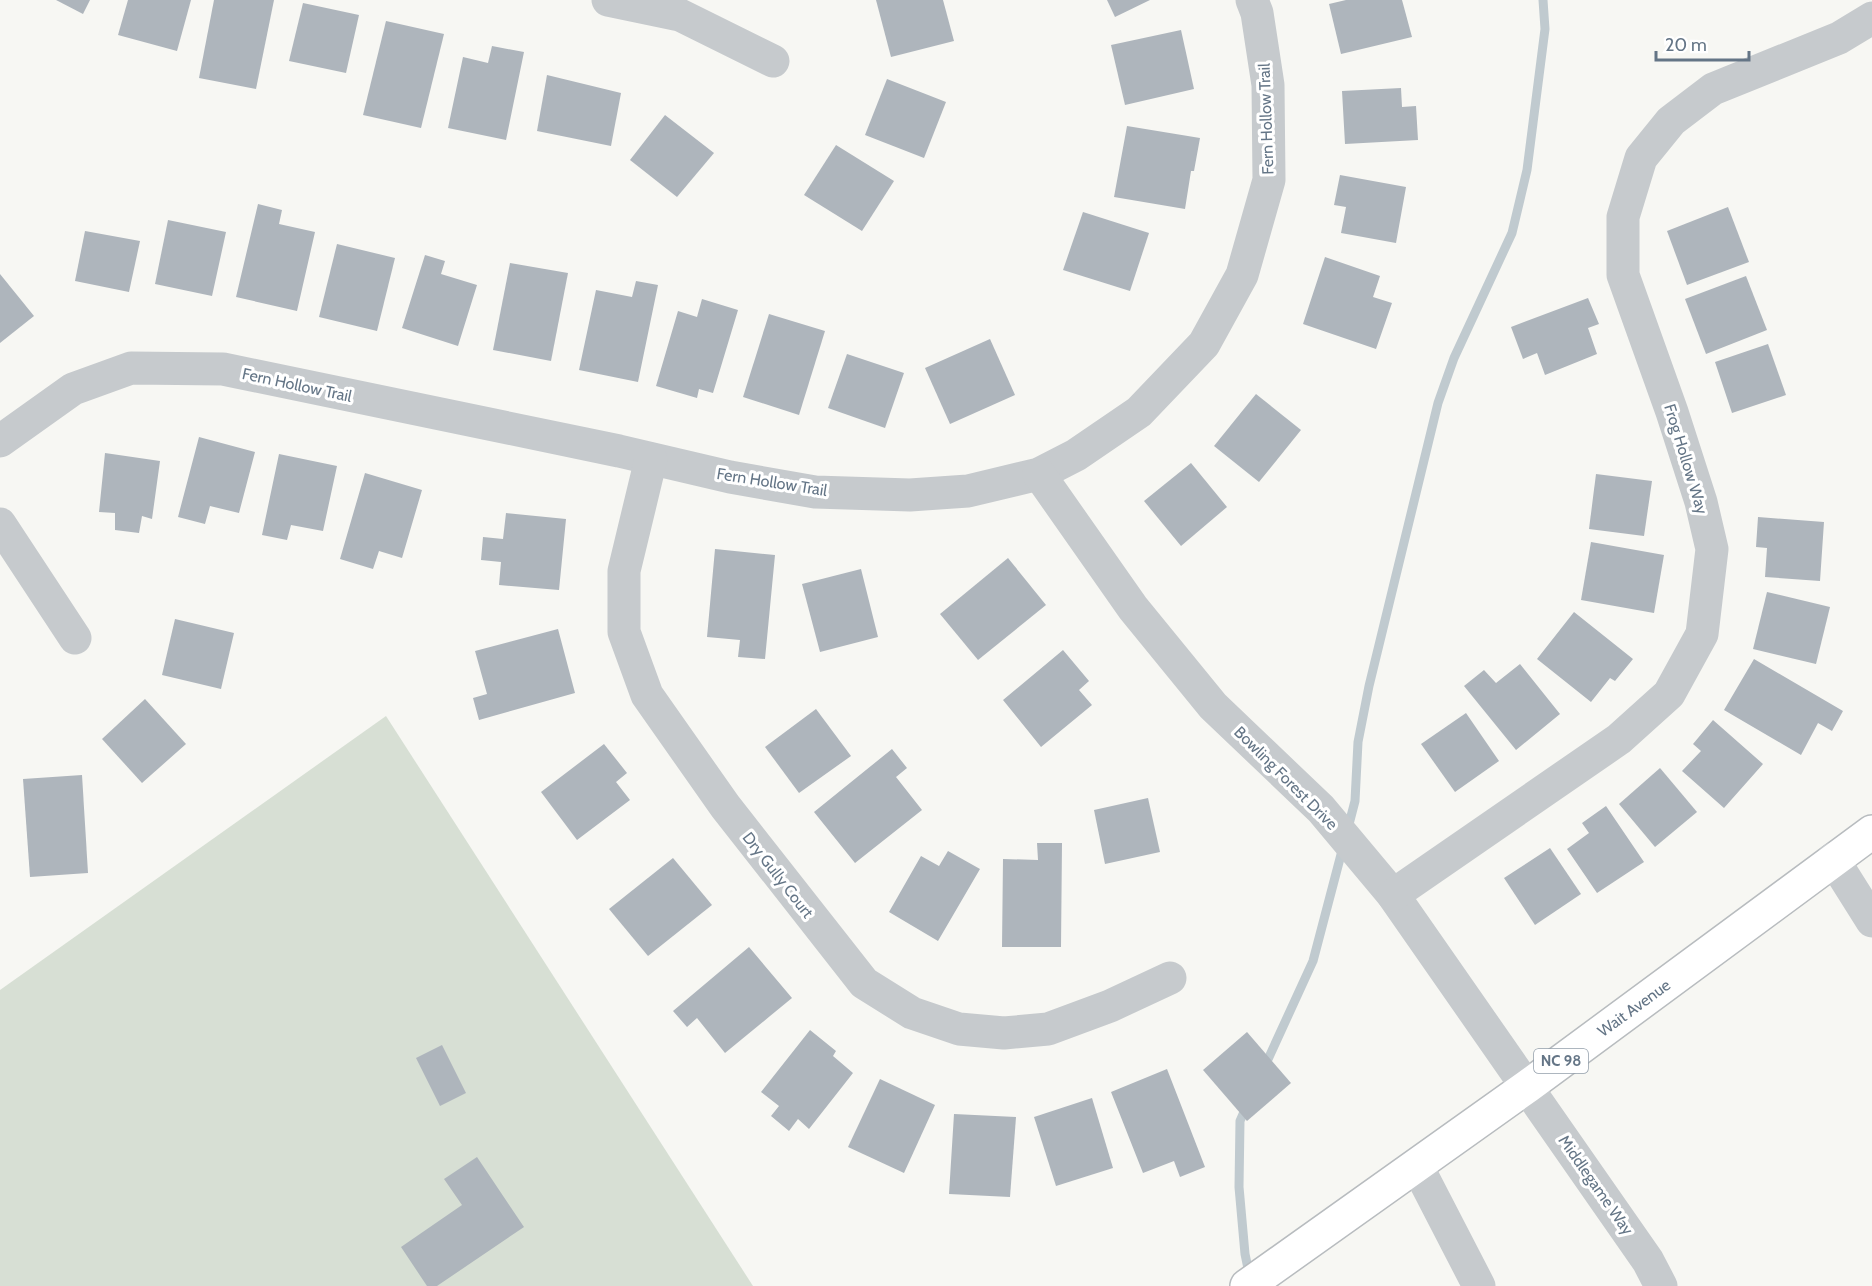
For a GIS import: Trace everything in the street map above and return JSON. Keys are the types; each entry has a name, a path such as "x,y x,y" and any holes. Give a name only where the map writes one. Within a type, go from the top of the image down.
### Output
{"highway":[{"name":"Wait Avenue","path":"1247,1286 1528,1086 1872,832"}],"street":[{"path":"608,0 680,15 773,61"},
{"name":"Fern Hollow Trail","path":"0,441 73,389 131,368 223,369 619,451 730,477 815,492 910,495 968,492 1039,474 1076,455 1139,412 1204,344 1242,275 1269,180 1268,85 1257,13 1252,0"},
{"name":"Frog Hollow Way","path":"1393,895 1619,739 1668,694 1702,634 1712,549 1701,502 1672,412 1623,275 1623,217 1641,158 1671,121 1713,89 1839,38 1872,18"},
{"name":"Dry Gully Court","path":"651,459 624,571 624,633 647,695 725,806 864,982 912,1013 959,1029 1004,1033 1048,1029 1110,1006 1170,978"},
{"name":"Bowling Forest Drive","path":"1039,474 1133,608 1213,706 1321,809 1393,895 1528,1086"},
{"path":"0,524 75,638"},
{"path":"1833,859 1872,921"},
{"name":"Middlegame Way","path":"1528,1086 1648,1260 1661,1286"},
{"path":"1417,1166 1479,1286"}],"shaded area":[{"path":"386,716 753,1286 0,1286 0,990"}],"building":[{"path":"56,0 90,0 83,14"},
{"path":"128,0 191,0 177,51 118,35"},
{"path":"214,0 274,0 256,89 199,78"},
{"path":"876,0 943,0 954,41 891,57"},
{"path":"1107,0 1150,0 1115,17"},
{"path":"1346,0 1402,0 1412,37 1341,54 1329,4"},
{"path":"303,3 359,15 346,73 289,61"},
{"path":"386,21 444,34 421,128 363,115"},
{"path":"1181,30 1194,89 1125,105 1111,45"},
{"path":"492,46 524,52 506,140 448,128 463,57 488,63"},
{"path":"547,75 621,93 611,146 537,131"},
{"path":"887,79 946,102 924,158 865,135"},
{"path":"1401,88 1402,107 1416,106 1418,140 1345,144 1342,91"},
{"path":"665,115 714,153 677,197 630,160"},
{"path":"1127,126 1200,138 1194,171 1191,171 1185,209 1114,197"},
{"path":"836,145 894,181 862,231 804,195"},
{"path":"1340,175 1406,187 1396,243 1341,233 1346,207 1334,205"},
{"path":"258,204 282,210 279,224 315,232 297,311 236,297"},
{"path":"1728,207 1749,262 1687,285 1667,231"},
{"path":"1083,212 1149,233 1130,291 1063,270"},
{"path":"168,220 226,232 212,296 155,284"},
{"path":"85,231 140,241 129,292 75,281"},
{"path":"337,244 395,258 377,331 319,317"},
{"path":"425,255 445,261 441,274 477,285 458,346 402,328"},
{"path":"1325,257 1380,276 1373,297 1392,303 1376,349 1303,324"},
{"path":"510,263 568,273 551,361 493,350"},
{"path":"0,274 34,316 0,343"},
{"path":"1746,276 1767,330 1706,354 1685,299"},
{"path":"636,281 658,285 638,382 579,370 596,290 632,297"},
{"path":"1588,298 1599,324 1588,328 1597,354 1545,375 1537,353 1523,359 1511,327"},
{"path":"702,299 738,310 713,393 699,389 697,398 656,386 678,311 697,317"},
{"path":"769,314 825,331 799,415 743,397"},
{"path":"990,339 1015,395 950,424 925,368"},
{"path":"1768,344 1786,395 1732,413 1715,362"},
{"path":"847,354 904,373 885,428 828,408"},
{"path":"1256,394 1301,430 1259,482 1214,446"},
{"path":"199,437 255,452 239,513 210,506 205,524 178,517"},
{"path":"105,453 160,461 152,519 142,516 139,533 115,530 115,513 99,512"},
{"path":"279,454 337,466 323,531 291,525 287,540 262,535"},
{"path":"1191,463 1227,507 1181,546 1144,501"},
{"path":"365,473 422,490 402,558 379,551 373,569 340,559"},
{"path":"1596,474 1652,481 1644,536 1589,529"},
{"path":"506,513 566,519 559,590 499,585 501,562 481,560 483,537 503,539"},
{"path":"1758,517 1824,522 1820,581 1765,577 1767,548 1756,547"},
{"path":"1591,542 1664,555 1654,613 1581,600"},
{"path":"715,549 775,555 765,659 738,657 740,640 707,637"},
{"path":"1008,558 1046,605 978,660 940,614"},
{"path":"861,569 878,637 820,652 802,584"},
{"path":"1767,592 1830,607 1816,664 1753,649"},
{"path":"1574,612 1633,659 1615,681 1610,678 1591,702 1537,659"},
{"path":"175,619 234,633 221,689 162,675"},
{"path":"558,629 575,693 479,720 473,698 487,694 475,651"},
{"path":"1063,650 1089,681 1079,690 1092,705 1041,747 1003,700"},
{"path":"1754,659 1843,711 1832,731 1818,723 1801,755 1724,710"},
{"path":"1520,664 1560,714 1516,750 1464,686 1484,670 1496,683"},
{"path":"145,699 186,744 142,783 102,739"},
{"path":"816,709 851,756 799,793 765,747"},
{"path":"1466,713 1499,761 1455,792 1421,744"},
{"path":"1713,720 1763,764 1724,808 1682,771 1701,751 1693,744"},
{"path":"604,744 627,773 616,782 630,800 577,840 541,792"},
{"path":"892,749 907,768 896,777 922,810 855,863 814,812"},
{"path":"1660,768 1697,812 1655,847 1619,804"},
{"path":"82,775 88,873 30,877 23,779"},
{"path":"1148,798 1160,852 1105,864 1094,810"},
{"path":"1606,806 1644,862 1597,893 1567,849 1589,833 1582,823"},
{"path":"1037,843 1062,843 1061,947 1002,947 1003,859 1038,860"},
{"path":"1550,848 1581,894 1535,925 1504,878"},
{"path":"948,851 980,869 938,941 889,912 921,856 939,866"},
{"path":"673,858 712,905 648,956 609,909"},
{"path":"749,947 792,998 725,1053 697,1018 687,1027 673,1011"},
{"path":"810,1030 836,1051 833,1056 853,1073 809,1129 798,1119 789,1131 771,1116 779,1106 761,1092"},
{"path":"1247,1032 1291,1083 1247,1121 1203,1070"},
{"path":"442,1045 466,1093 440,1106 416,1058"},
{"path":"1167,1069 1205,1167 1180,1177 1174,1161 1143,1173 1111,1092"},
{"path":"880,1079 935,1105 904,1173 848,1147"},
{"path":"1092,1098 1113,1168 1056,1186 1034,1117"},
{"path":"954,1114 1016,1117 1010,1197 949,1194"},
{"path":"477,1157 524,1227 437,1286 427,1286 401,1247 462,1205 444,1179"}],"waterway":[{"path":"1348,828 1355,801 1358,742 1369,686 1438,403 1454,358 1512,233 1527,170 1545,29 1543,0"},
{"path":"1264,1068 1313,961 1343,847"},
{"path":"1247,1105 1240,1121 1239,1187 1245,1254 1250,1278"}]}
